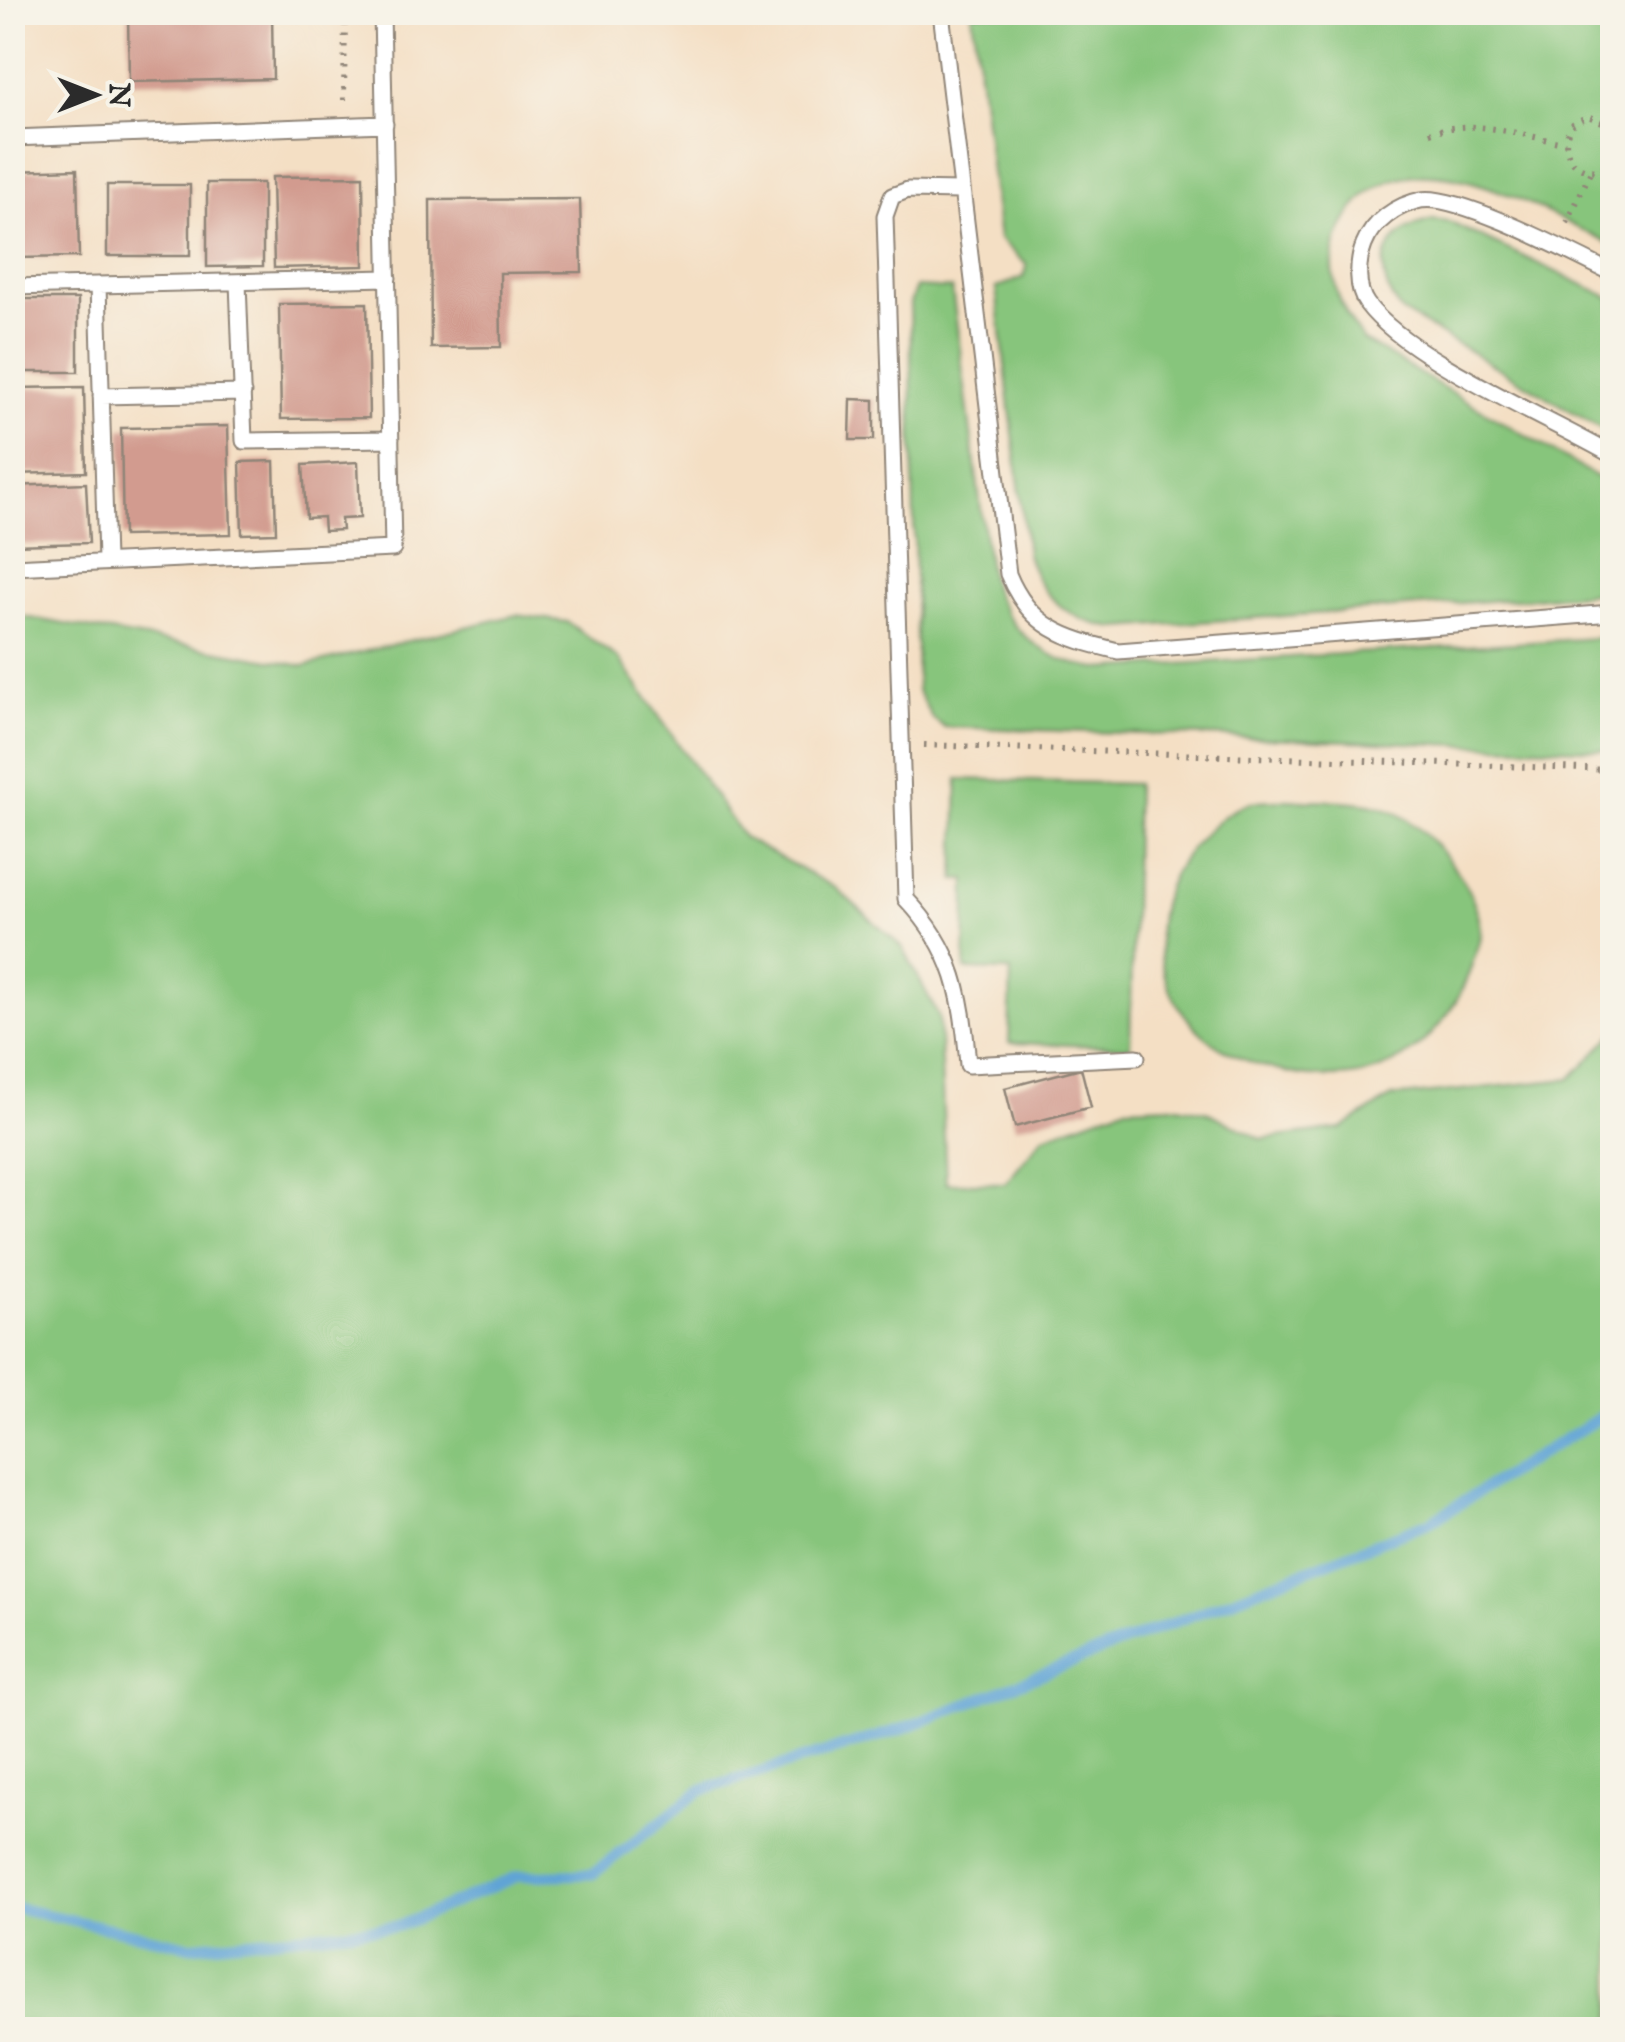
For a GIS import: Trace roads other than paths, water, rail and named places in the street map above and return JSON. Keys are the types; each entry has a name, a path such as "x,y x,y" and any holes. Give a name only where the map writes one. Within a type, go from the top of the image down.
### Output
{"lane":[{"path":"12,568 393,550 382,12"},
{"path":"940,12 1008,574 1020,604 1038,621 1079,641 1118,651 1612,614"},
{"path":"12,138 385,124"},
{"path":"960,191 908,190 892,196 885,216 906,900 927,921 963,995 968,1065 1137,1057"},
{"path":"1612,273 1458,204 1422,200 1387,214 1370,231 1358,272 1364,300 1397,336 1612,455"},
{"path":"12,287 388,278"},
{"path":"238,282 244,441 390,439"},
{"path":"98,285 106,561"},
{"path":"101,396 242,392"}],"waterway":[{"path":"12,1907 191,1946 399,1926 518,1876 593,1874 700,1791 902,1729 1430,1522 1612,1410"}]}
